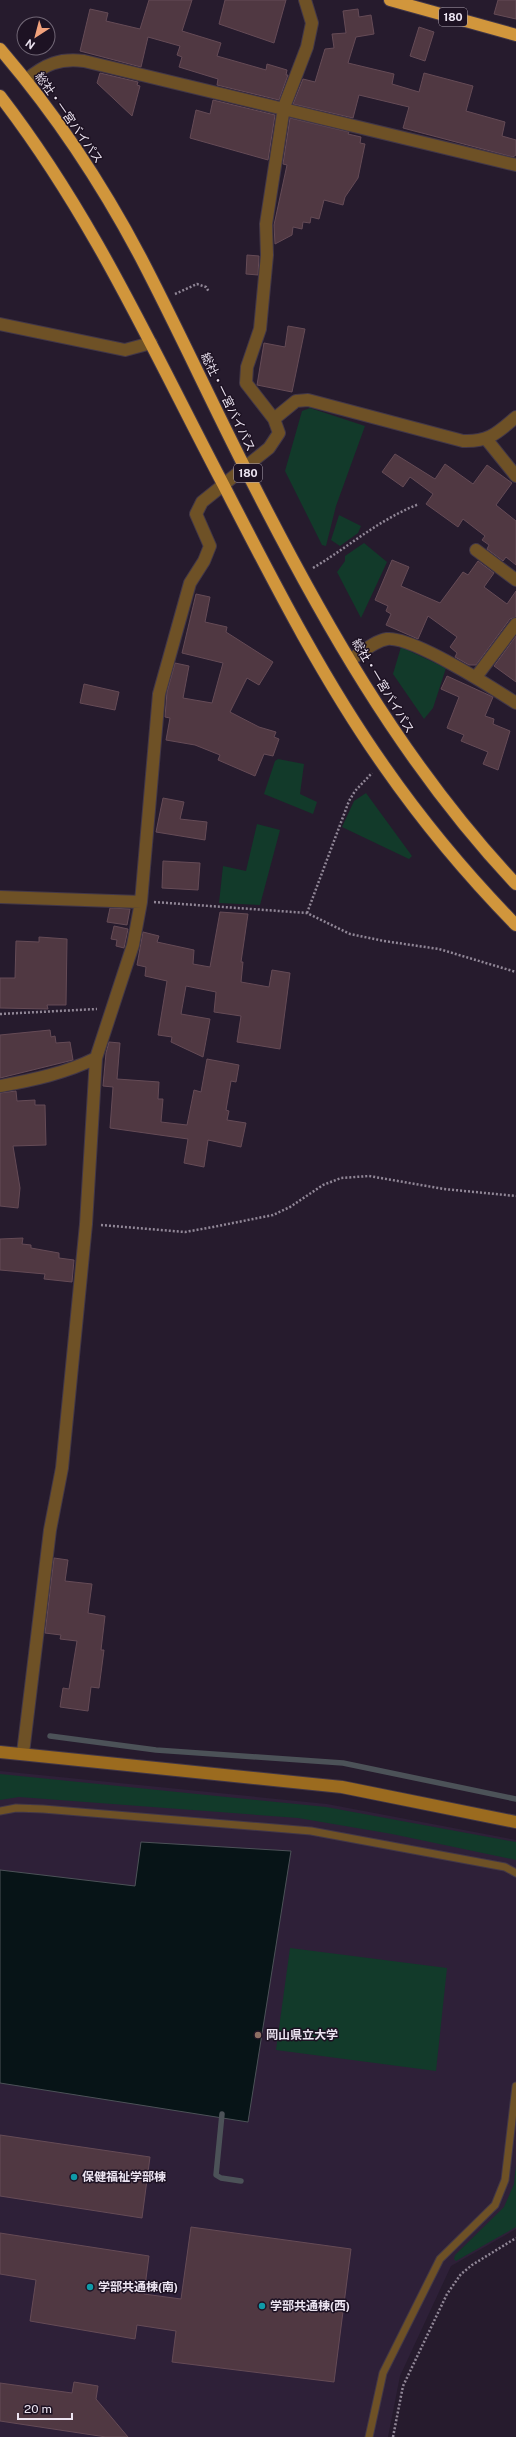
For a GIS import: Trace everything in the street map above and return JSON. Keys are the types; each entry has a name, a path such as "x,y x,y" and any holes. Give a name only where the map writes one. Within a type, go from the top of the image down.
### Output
{"highway":[{"name":"180","path":"390,0 516,34"},
{"name":"総社・一宮バイパス","path":"0,49 26,80 94,178 140,256 246,469 302,574 350,660 400,741 443,800 516,884"},
{"name":"180","path":"0,96 57,174 92,231 223,484 326,676 383,765 468,874 516,925"}],"street":[{"path":"23,1753 50,1530 62,1468 86,1224 96,1058 132,945 141,902 159,694 190,583 204,561 210,546 196,514 202,502 223,484 246,469 269,448 279,433 274,419 246,383 247,367 260,329 267,255 266,224 284,108 308,47 312,23 305,0"},
{"path":"26,80 40,68 56,61 72,60 284,108 516,165"},
{"path":"0,324 125,350 151,343"},
{"path":"274,419 296,401 308,400 463,441 487,440 516,416"},
{"path":"487,440 516,476"},
{"path":"476,550 516,580"},
{"path":"476,676 516,624"},
{"path":"350,660 377,643 387,639 401,640 476,676 516,703"},
{"path":"0,896 141,902"},
{"path":"0,1086 38,1079 79,1066 96,1058"},
{"path":"0,1752 23,1753 342,1787 516,1822"}],"lane":[{"path":"0,1811 16,1808 43,1809 311,1831 498,1865 516,1873"},
{"path":"370,2437 383,2372 440,2259 461,2236 486,2216 495,2205 502,2192 505,2180 516,2086"}],"path":[{"path":"162,301 197,284 206,287 209,292"},
{"path":"302,574 340,552 380,522 418,504"},
{"path":"307,913 349,801 366,778 383,765"},
{"path":"141,902 307,913 350,934 439,950 516,972"},
{"path":"0,1014 111,1009"},
{"path":"86,1224 185,1232 273,1215 290,1207 323,1185 341,1178 370,1176 444,1189 516,1196"},
{"path":"393,2437 403,2386 447,2294 461,2274 472,2265 516,2238"}],"shaded area":[{"name":"岡山県立大学","path":"0,1771 327,1804 516,1840 516,2229 451,2266 400,2376 388,2437 0,2437"},
{"path":"141,1842 291,1851 248,2122 0,2083 0,1870 135,1886"}],"green space":[{"path":"310,408 365,426 336,506 326,546 322,545 285,471 302,411"},
{"path":"339,515 361,526 358,533 340,546 331,540"},
{"path":"364,543 387,562 361,618 337,572 345,561 345,556"},
{"path":"401,647 446,668 433,708 424,719 393,674"},
{"path":"278,759 304,764 300,794 317,802 313,814 264,794 275,761"},
{"path":"366,793 412,856 409,859 342,827 354,801"},
{"path":"257,824 280,830 260,905 219,903 223,866 246,871"},
{"path":"0,1774 326,1807 516,1842 516,1860 392,1834 298,1818 19,1797 0,1800"},
{"path":"290,1948 447,1968 436,2071 276,2050"},
{"path":"516,2165 516,2227 456,2261 454,2259 455,2255 504,2207 514,2184"}],"building":[{"path":"149,0 192,0 182,31 221,43 217,56 266,70 267,64 287,70 286,75 288,75 279,100 217,85 218,79 179,67 182,57 177,55 180,46 148,37 141,67 80,51 90,9 108,13 106,21 140,29"},
{"path":"225,0 286,0 274,43 219,24"},
{"path":"498,0 516,0 516,19 494,14"},
{"path":"358,9 359,17 371,15 374,34 356,37 348,63 394,74 392,84 419,92 424,73 473,86 466,111 505,122 502,136 516,140 516,155 513,157 403,128 409,107 359,95 353,118 293,104 303,79 315,82 325,49 334,48 332,34 346,33 343,11"},
{"path":"419,27 434,32 425,61 410,56"},
{"path":"100,73 138,82 137,85 140,86 132,116 97,83"},
{"path":"213,100 275,115 268,160 190,138 196,110 210,114"},
{"path":"290,118 349,132 348,134 361,137 360,143 365,144 358,178 345,197 343,205 324,200 319,219 311,217 310,223 303,222 302,229 293,227 292,235 275,244 274,225 287,165 283,164"},
{"path":"247,255 259,256 258,275 246,274"},
{"path":"288,326 305,329 292,392 257,385 264,343 285,347"},
{"path":"395,454 435,479 445,464 473,484 487,465 512,483 496,505 516,521 516,565 506,557 503,561 487,549 489,545 482,540 485,536 463,519 458,527 426,504 433,494 410,477 403,487 382,472"},
{"path":"392,560 409,567 401,586 440,603 463,572 468,575 478,561 494,573 484,587 507,604 516,591 516,617 510,619 476,665 469,665 455,657 457,653 450,647 457,637 428,616 418,639 386,625 391,614 386,611 388,606 375,600"},
{"path":"196,594 210,597 205,622 227,627 226,632 273,662 259,685 247,678 230,712 259,727 276,732 274,737 279,739 273,756 264,754 255,776 218,760 220,755 195,745 166,740 170,718 165,717 167,692 175,663 189,666 183,698 212,703 223,663 182,653"},
{"path":"516,636 516,682 494,666"},
{"path":"447,676 493,697 485,716 494,719 493,724 510,731 498,770 483,764 488,752 461,741 464,735 447,728 459,697 441,689"},
{"path":"84,684 119,692 115,710 80,703"},
{"path":"163,798 184,802 180,819 207,822 205,840 156,832"},
{"path":"163,861 200,863 198,890 162,888"},
{"path":"110,908 130,909 127,925 107,922"},
{"path":"220,912 248,914 241,962 243,962 241,982 269,987 272,970 290,973 280,1049 237,1042 241,1016 214,1012 216,992 186,986 181,1014 210,1019 203,1057 171,1042 172,1037 158,1035 167,981 145,976 146,967 137,965 143,932 159,936 157,942 194,950 193,964 210,967"},
{"path":"114,926 128,929 124,948 116,946 117,940 111,939"},
{"path":"39,937 67,939 66,1005 47,1005 48,1009 0,1008 0,978 15,978 16,941 39,942"},
{"path":"50,1030 51,1037 55,1036 56,1043 70,1042 73,1060 0,1078 0,1035"},
{"path":"109,1042 120,1043 117,1079 159,1082 158,1099 163,1099 161,1122 187,1125 194,1090 201,1092 207,1059 239,1065 236,1082 231,1081 226,1110 229,1111 227,1120 246,1123 241,1147 208,1140 204,1167 184,1163 188,1139 110,1128 113,1087 103,1086 106,1053"},
{"path":"16,1091 17,1101 35,1100 35,1105 45,1105 46,1145 13,1146 20,1188 18,1208 0,1206 0,1093"},
{"path":"23,1238 22,1244 31,1245 31,1248 59,1253 59,1258 74,1260 72,1282 44,1279 45,1274 0,1270 0,1239"},
{"path":"54,1558 68,1560 65,1581 92,1584 88,1613 105,1616 101,1650 104,1650 99,1688 91,1687 88,1711 60,1707 63,1688 69,1689 77,1641 60,1639 61,1635 45,1633"},
{"name":"保健福祉学部棟","path":"0,2135 150,2157 142,2218 0,2196"},
{"name":"学部共通棟(西)","path":"191,2227 351,2249 334,2382 172,2362 176,2331 137,2325 135,2339 30,2321 36,2280 0,2274 0,2233 149,2256 144,2294 181,2299"},
{"path":"74,2382 98,2386 96,2399 128,2437 106,2437 0,2421 0,2383 72,2393"}],"waterway":[{"path":"50,1736 156,1750 343,1763 516,1799"},
{"path":"222,2114 216,2175 221,2178 241,2181"}],"place":[{"name":"岡山県立大学","path":"258,2035"},
{"name":"保健福祉学部棟","path":"74,2177"},
{"name":"学部共通棟(南)","path":"90,2287"},
{"name":"学部共通棟(西)","path":"262,2306"}]}
